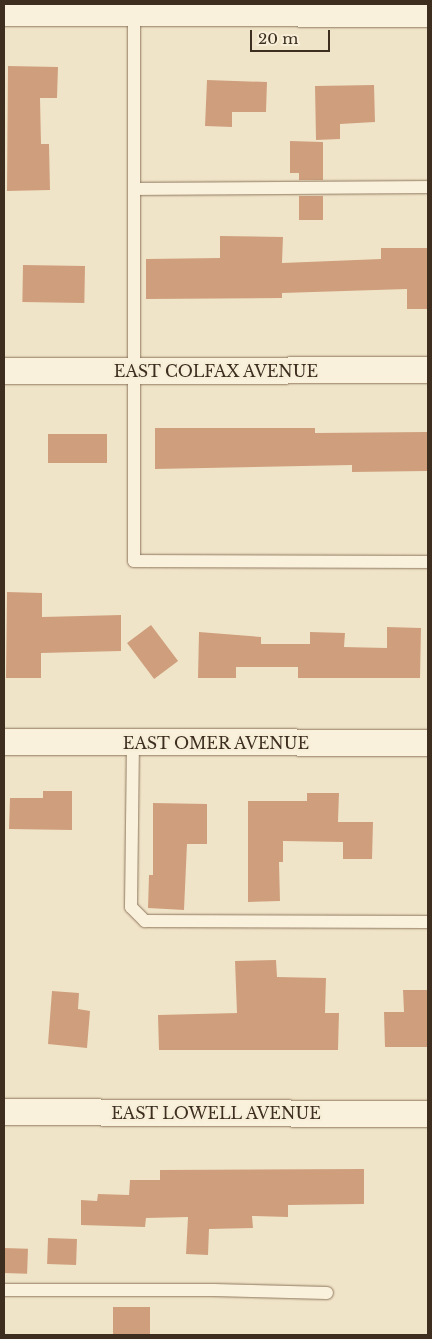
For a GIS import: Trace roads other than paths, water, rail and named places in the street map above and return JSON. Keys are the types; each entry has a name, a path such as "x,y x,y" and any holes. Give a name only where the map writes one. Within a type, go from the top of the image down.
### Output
{"street":[{"path":"4,13 134,9 428,14"},
{"name":"EAST COLFAX AVENUE","path":"4,371 428,370"},
{"name":"EAST OMER AVENUE","path":"4,742 428,744"},
{"name":"EAST LOWELL AVENUE","path":"4,1112 428,1114"}],"lane":[{"path":"134,9 136,371 134,561 428,562"},
{"path":"135,189 428,187"},
{"path":"133,742 131,907 145,921 428,922"},
{"path":"4,1290 214,1290 327,1293"}]}
